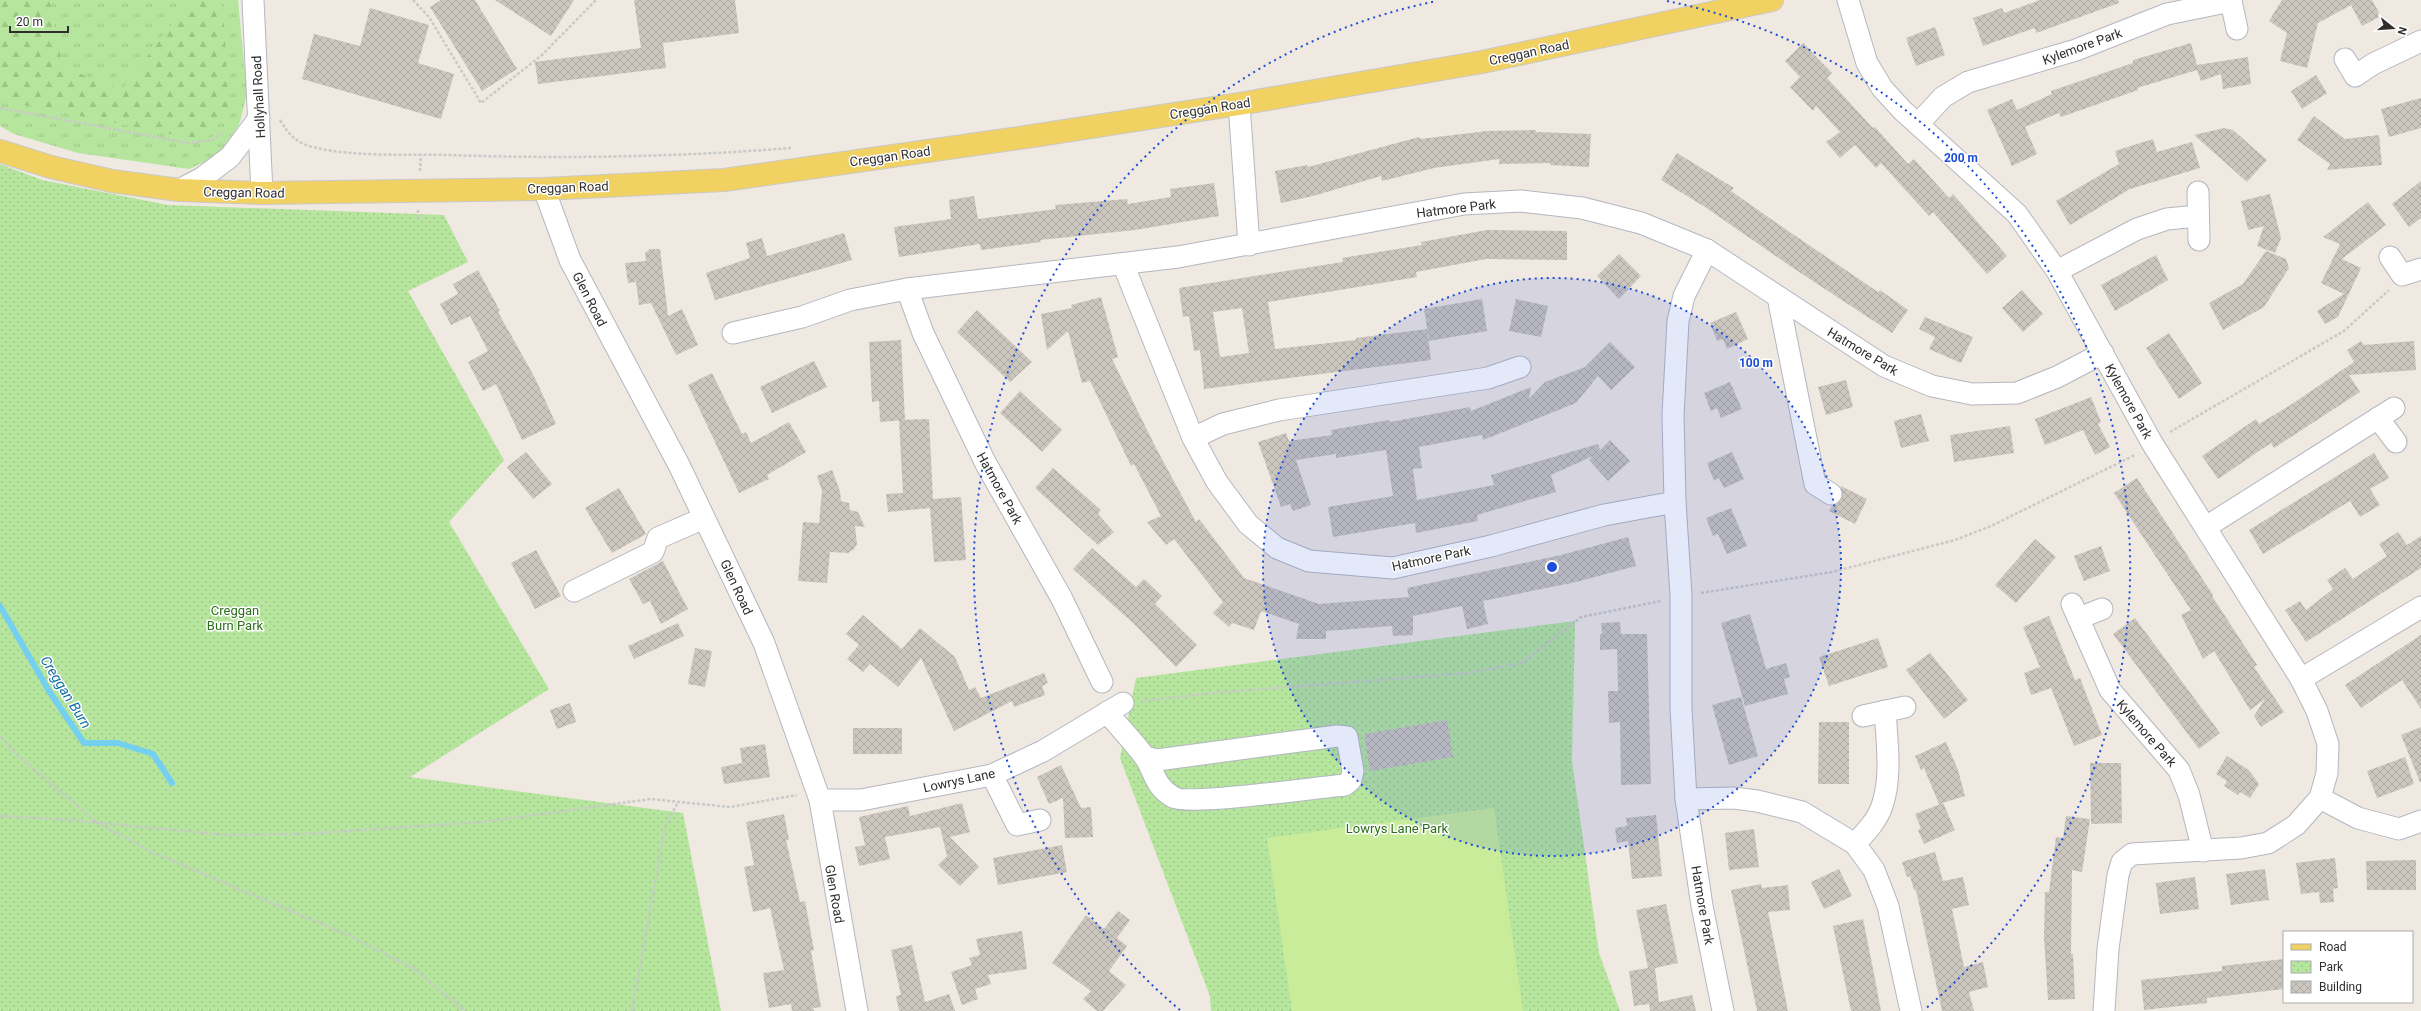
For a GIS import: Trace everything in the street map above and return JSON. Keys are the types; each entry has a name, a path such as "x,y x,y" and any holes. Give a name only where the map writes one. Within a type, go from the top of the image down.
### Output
{"main road":[{"name":"Creggan Road","path":"0,151 51,167 112,181 179,190 262,193 544,189 724,180 1026,137 1240,104 1482,62 1772,0"}],"street":[{"name":"Hollyhall Road","path":"253,0 262,193"},
{"name":"Kylemore Park","path":"1848,0 1867,62 1882,88 1902,110 2017,214 2057,271 2152,443 2301,679 2317,712 2328,744 2327,773 2320,798 2296,825 2268,843 2203,851 2132,854 2122,862 2118,876 2108,949 2104,1011"},
{"name":"Kylemore Park","path":"1918,124 1943,97 1968,82 2076,50 2167,14 2231,1 2237,30"},
{"path":"2345,59 2355,76 2373,64 2421,41"},
{"path":"1240,104 1249,245"},
{"path":"179,190 202,178 230,157 259,111"},
{"name":"Glen Road","path":"544,189 570,260 679,465 764,642 819,796 857,1011"},
{"path":"2198,192 2199,240"},
{"name":"Hatmore Park","path":"733,333 802,318 850,300 907,289 1123,264 1249,245 1464,204 1521,201 1582,208 1641,223 1707,250 1884,366 1932,386 1972,394 2017,393 2057,377 2103,354"},
{"path":"2057,271 2137,229 2167,219 2198,216"},
{"name":"Hatmore Park","path":"1707,250 1684,296 1678,321 1673,415 1675,502 1681,595 1681,708 1686,799 1702,906 1723,1011"},
{"path":"2390,256 2412,272"},
{"name":"Hatmore Park","path":"1123,264 1193,438 1217,482 1248,524 1277,548 1309,561 1393,568 1491,546 1604,515 1675,502"},
{"name":"Hatmore Park","path":"907,289 922,333 985,462 1062,599 1102,682"},
{"path":"1778,297 1815,484 1831,494"},
{"path":"1193,438 1223,424 1280,410 1488,378 1520,368"},
{"path":"2206,527 2386,413 2396,442"},
{"path":"574,591 652,552 658,538 704,518"},
{"path":"2301,679 2421,607"},
{"name":"Kylemore Park","path":"2102,609 2076,611 2110,690 2178,770 2189,795 2203,851"},
{"path":"1115,707 1123,731 1145,757 1155,780 1173,798 1181,800 1220,798 1345,785 1351,780 1353,771 1347,737 1337,736 1157,760 1145,757"},
{"name":"Lowrys Lane","path":"819,796 861,800 992,775 1043,751 1115,707"},
{"path":"1855,844 1871,826 1882,807 1895,709 1863,716"},
{"path":"992,775 1010,827 1040,820"},
{"path":"1686,799 1734,798 1757,801 1802,812 1855,844 1874,870 1888,906 1911,1011"},
{"path":"2320,798 2358,818 2399,829 2421,821"}],"path":[{"path":"413,0 430,17 481,103 542,55 596,0"},
{"path":"0,108 188,143 212,140 224,130"},
{"path":"259,111 271,108 292,138 316,148 367,153 544,158 723,154 795,148"},
{"path":"1115,707 1213,692 1467,673 1522,662 1581,617 1681,595 1832,572 1873,563 1954,540 1991,526 2084,478 2134,456 2152,443 2344,331 2412,272"},
{"path":"0,736 16,754 99,824 154,853 350,936 413,968 465,1011"},
{"path":"0,816 70,820 99,824 226,835 302,834 483,822 651,799 730,807 819,796"},
{"path":"632,1011 665,827 678,802"}],"green space":[{"path":"0,0 238,0 247,94 239,125 217,156 189,169 78,153 14,134 0,126"},
{"path":"0,0 49,0 63,67 122,90 190,0 221,0 225,33 228,110 205,141 0,100"},
{"name":"Creggan Burn Park","path":"0,164 42,180 168,205 444,215 468,262 408,291 504,460 449,522 549,689 410,777 683,813 721,1011 0,1011"},
{"name":"Lowrys Lane Park","path":"1575,621 1572,761 1599,953 1620,1011 1211,1011 1210,996 1120,758 1136,678"},
{"path":"1494,808 1523,1011 1292,1011 1267,838"}],"building":[{"path":"441,0 475,0 517,69 482,91 430,7"},
{"path":"495,0 574,0 551,36"},
{"path":"634,0 735,0 739,33 663,43 666,68 538,84 535,62 641,48"},
{"path":"2040,0 2118,0 2119,3 2036,33 2035,28 1983,46 1973,18 2002,8 2004,13"},
{"path":"2282,0 2372,0 2381,16 2362,26 2351,5 2318,23 2307,68 2280,61 2287,33 2269,21"},
{"path":"370,8 429,25 418,63 454,74 441,119 302,79 314,34 360,46"},
{"path":"1935,27 1945,55 1916,66 1906,38"},
{"path":"1803,43 1832,73 1827,78 1873,128 1875,127 1908,164 1914,159 1949,198 1953,194 2007,256 1987,274 1933,212 1929,216 1881,163 1876,168 1855,145 1840,158 1826,142 1840,132 1816,106 1813,111 1790,87 1800,77 1785,61"},
{"path":"2191,43 2197,65 2248,57 2251,84 2223,89 2221,74 2201,81 2197,70 2137,88 2138,90 2061,117 2059,113 2025,127 2037,154 2012,166 1987,110 2012,99 2017,110 2052,94 2051,91 2133,63 2133,60"},
{"path":"2316,75 2327,93 2302,109 2291,91"},
{"path":"2421,98 2421,128 2389,137 2381,109"},
{"path":"2314,116 2345,139 2379,135 2382,165 2327,170 2330,164 2297,140"},
{"path":"2224,128 2233,130 2267,160 2247,182 2194,135"},
{"path":"1536,130 1536,132 1591,134 1589,167 1550,165 1550,163 1499,164 1499,159 1434,168 1382,181 1381,176 1313,196 1281,203 1275,171 1307,165 1308,167 1419,137 1420,139 1487,131"},
{"path":"2153,139 2157,152 2192,142 2200,168 2130,189 2070,225 2056,201 2119,164 2115,151"},
{"path":"1677,153 1734,188 1731,191 1878,292 1880,290 1908,310 1892,333 1793,268 1705,207 1661,180"},
{"path":"2421,181 2421,218 2409,227 2392,204"},
{"path":"1214,183 1219,216 1135,230 1040,240 1041,242 981,250 980,244 899,257 894,227 951,219 949,200 974,196 978,219 1056,209 1055,205 1127,199 1128,204 1171,197 1170,189"},
{"path":"2270,194 2281,238 2275,253 2257,246 2264,226 2248,230 2241,201"},
{"path":"2368,202 2386,225 2342,259 2361,268 2338,317 2325,324 2317,311 2344,294 2321,283 2340,244 2323,237"},
{"path":"1487,230 1567,231 1567,260 1486,259 1416,272 1417,277 1268,302 1275,349 1356,340 1356,338 1427,329 1431,360 1204,389 1200,350 1194,351 1189,316 1183,317 1179,288 1343,262 1342,258 1422,245 1421,242","holes":["1242,308 1249,353 1220,357 1213,312"]},
{"path":"844,233 852,260 715,300 706,273 750,258 746,243 762,238 767,256"},
{"path":"650,249 660,249 668,316 682,309 698,345 676,355 651,303 639,305 636,282 628,283 625,263 646,261 645,253"},
{"path":"2266,251 2286,259 2289,268 2264,307 2223,330 2209,303 2243,284"},
{"path":"1619,254 1641,276 1619,299 1597,276"},
{"path":"2156,255 2168,280 2115,311 2101,285"},
{"path":"478,270 500,311 498,312 535,378 556,424 522,440 496,384 483,391 468,362 488,351 470,316 451,325 440,304 458,294 453,284"},
{"path":"2022,290 2043,314 2023,332 2002,308"},
{"path":"1101,297 1118,357 1112,359 1155,446 1196,522 1199,519 1244,578 1319,604 1409,597 1407,588 1561,555 1628,537 1636,566 1576,582 1483,601 1488,624 1467,629 1462,606 1413,616 1413,635 1393,636 1392,626 1326,631 1326,639 1296,639 1299,624 1261,611 1254,630 1232,623 1229,627 1213,613 1223,602 1174,539 1166,545 1147,522 1161,516 1134,464 1131,466 1090,381 1082,383 1068,331 1047,350 1041,314 1072,308 1071,305"},
{"path":"1482,299 1487,331 1429,341 1424,309"},
{"path":"1516,299 1548,306 1541,337 1509,331"},
{"path":"977,310 1032,362 1010,382 957,332"},
{"path":"1736,312 1748,339 1727,349 1723,339 1717,341 1710,323"},
{"path":"1925,317 1973,337 1961,363 1929,349 1935,337 1919,329"},
{"path":"2169,333 2202,383 2179,399 2146,348"},
{"path":"901,340 905,420 880,422 879,401 872,402 869,342"},
{"path":"2361,341 2364,345 2414,341 2416,370 2349,375 2360,392 2274,448 2271,443 2218,479 2202,456 2256,419 2259,424 2292,404 2354,362 2347,350"},
{"path":"1610,342 1635,367 1611,390 1598,376 1576,403 1483,440 1482,435 1419,447 1422,468 1413,469 1417,500 1494,485 1491,475 1598,444 1600,450 1610,440 1630,461 1608,481 1589,460 1593,456 1551,475 1556,492 1477,515 1478,521 1416,533 1415,523 1333,537 1328,507 1393,496 1386,450 1336,458 1336,454 1296,460 1311,505 1293,511 1290,504 1281,507 1258,442 1286,433 1289,441 1332,435 1331,430 1389,420 1390,422 1470,407 1471,411 1531,387 1529,399 1545,382 1585,367"},
{"path":"814,361 827,387 772,413 760,387"},
{"path":"712,373 742,434 746,432 751,443 789,422 806,452 767,475 769,479 739,493 688,385"},
{"path":"1846,380 1853,407 1826,415 1818,387"},
{"path":"1730,382 1742,409 1721,418 1717,408 1711,411 1704,393"},
{"path":"1020,391 1062,430 1042,452 1000,413"},
{"path":"2091,397 2101,422 2098,424 2110,447 2095,455 2083,430 2045,445 2035,419"},
{"path":"1921,414 1929,441 1901,448 1894,421"},
{"path":"929,419 933,499 961,497 966,560 934,562 930,508 888,512 886,494 903,493 899,420"},
{"path":"2010,426 2014,453 1954,462 1950,435"},
{"path":"526,452 552,484 533,499 507,467"},
{"path":"1732,452 1744,479 1724,488 1719,478 1714,481 1707,463"},
{"path":"2374,453 2389,478 2370,489 2380,505 2360,517 2350,501 2263,554 2249,530"},
{"path":"1053,468 1101,510 1098,514 1114,532 1098,545 1035,488"},
{"path":"832,470 840,491 841,501 849,503 850,510 858,512 865,527 855,526 857,544 854,549 848,553 830,552 827,583 798,581 803,522 819,523 822,491 817,476"},
{"path":"2137,478 2257,665 2254,667 2284,712 2261,727 2254,716 2265,699 2250,710 2214,651 2203,659 2181,615 2191,610 2114,493"},
{"path":"1841,486 1867,499 1855,524 1829,511 1832,506 1841,500"},
{"path":"619,488 646,534 612,553 585,508"},
{"path":"1731,508 1747,546 1727,554 1718,534 1713,536 1706,518"},
{"path":"2398,532 2407,545 2421,536 2421,568 2306,642 2285,610 2300,601 2306,610 2333,589 2327,580 2345,568 2353,579 2387,556 2379,544"},
{"path":"2035,539 2056,557 2016,603 1995,585"},
{"path":"2101,546 2110,571 2084,581 2074,556"},
{"path":"1092,548 1136,587 1144,579 1162,596 1155,604 1197,645 1176,667 1133,623 1073,569"},
{"path":"536,550 561,596 535,609 511,563"},
{"path":"663,561 688,609 661,624 650,601 643,604 629,579"},
{"path":"1750,614 1766,669 1786,663 1790,677 1784,679 1788,694 1745,706 1721,623"},
{"path":"863,615 902,649 920,628 955,657 969,690 975,687 981,698 1044,673 1048,683 1042,686 1045,695 1014,707 1012,701 954,731 921,658 898,687 870,664 863,672 847,659 859,645 846,634"},
{"path":"2049,616 2075,680 2080,678 2102,735 2074,746 2051,688 2031,695 2024,673 2040,667 2023,627"},
{"path":"2135,618 2220,733 2199,749 2113,634"},
{"path":"1620,622 1621,634 1647,634 1651,784 1621,785 1620,722 1609,723 1608,691 1618,691 1617,649 1600,650 1600,634 1602,634 1601,623"},
{"path":"678,623 684,636 634,659 628,646"},
{"path":"2421,635 2421,709 2402,680 2361,708 2345,685"},
{"path":"1878,638 1888,667 1829,686 1819,657"},
{"path":"695,648 712,651 705,687 688,684"},
{"path":"1930,653 1968,700 1944,719 1906,670"},
{"path":"1741,697 1758,756 1729,765 1712,705"},
{"path":"570,703 576,722 557,729 550,710"},
{"path":"1447,720 1453,757 1370,771 1364,734"},
{"path":"1819,722 1849,722 1849,784 1818,784"},
{"path":"2421,727 2421,782 2420,782 2401,735"},
{"path":"853,728 902,728 902,754 853,754"},
{"path":"1946,742 1958,770 1965,796 1939,804 1924,768 1921,770 1915,756"},
{"path":"765,744 770,777 724,784 721,767 742,763 740,748"},
{"path":"2227,756 2249,770 2259,784 2250,798 2240,792 2238,795 2224,786 2227,781 2216,774"},
{"path":"2405,757 2414,784 2377,798 2367,771"},
{"path":"2090,763 2121,763 2122,823 2091,824"},
{"path":"1061,765 1081,808 1091,807 1093,837 1065,838 1063,798 1049,804 1037,777"},
{"path":"962,803 970,832 950,837 979,867 960,886 938,865 947,856 940,827 885,837 890,859 859,866 855,847 865,845 859,817 908,806 910,816"},
{"path":"1943,803 1955,830 1924,844 1918,830 1921,828 1915,814"},
{"path":"784,814 789,840 786,840 800,902 805,901 814,950 811,951 821,1007 813,1008 814,1011 792,1011 791,1004 769,1008 763,973 784,970 770,908 753,912 744,867 754,865 746,822"},
{"path":"1656,815 1662,876 1632,879 1628,841 1617,843 1615,828 1627,826 1626,818"},
{"path":"2066,816 2090,819 2082,872 2072,870 2071,954 2073,954 2075,999 2048,1000 2044,937 2045,892 2049,892 2056,837 2063,838"},
{"path":"1754,829 1759,867 1729,870 1725,833"},
{"path":"1062,845 1067,872 998,885 993,858"},
{"path":"1935,852 1943,881 1963,877 1969,905 1952,909 1964,967 1983,962 1988,987 1969,992 1974,1011 1942,1011 1916,890 1914,890 1910,876 1907,877 1902,862"},
{"path":"2335,858 2338,888 2333,889 2334,902 2320,903 2319,892 2301,894 2296,863"},
{"path":"2416,860 2416,890 2367,890 2366,861"},
{"path":"1839,869 1852,896 1824,909 1811,882"},
{"path":"2265,869 2269,900 2231,905 2226,874"},
{"path":"2195,877 2199,909 2160,914 2156,883"},
{"path":"1761,884 1762,888 1788,885 1790,910 1768,912 1788,1011 1757,1011 1731,890"},
{"path":"1666,904 1678,963 1655,968 1659,1002 1692,995 1696,1011 1650,1011 1649,1004 1634,1006 1629,971 1648,968 1636,910"},
{"path":"1118,911 1130,920 1117,938 1127,946 1109,971 1126,985 1103,1011 1097,1011 1083,999 1091,991 1052,963 1086,915 1104,929"},
{"path":"1863,919 1881,1011 1851,1011 1833,926"},
{"path":"1022,931 1027,969 988,975 991,984 975,989 978,999 962,1005 951,972 972,965 969,958 980,955 976,939"},
{"path":"912,945 925,1002 949,994 955,1011 899,1011 896,996 901,995 891,950"},
{"path":"2283,959 2283,989 2207,998 2207,1003 2144,1010 2141,980 2222,971 2222,966"}],"waterway":[{"name":"Creggan Burn","path":"0,606 49,691 84,743 118,743 153,754 172,783"}]}
